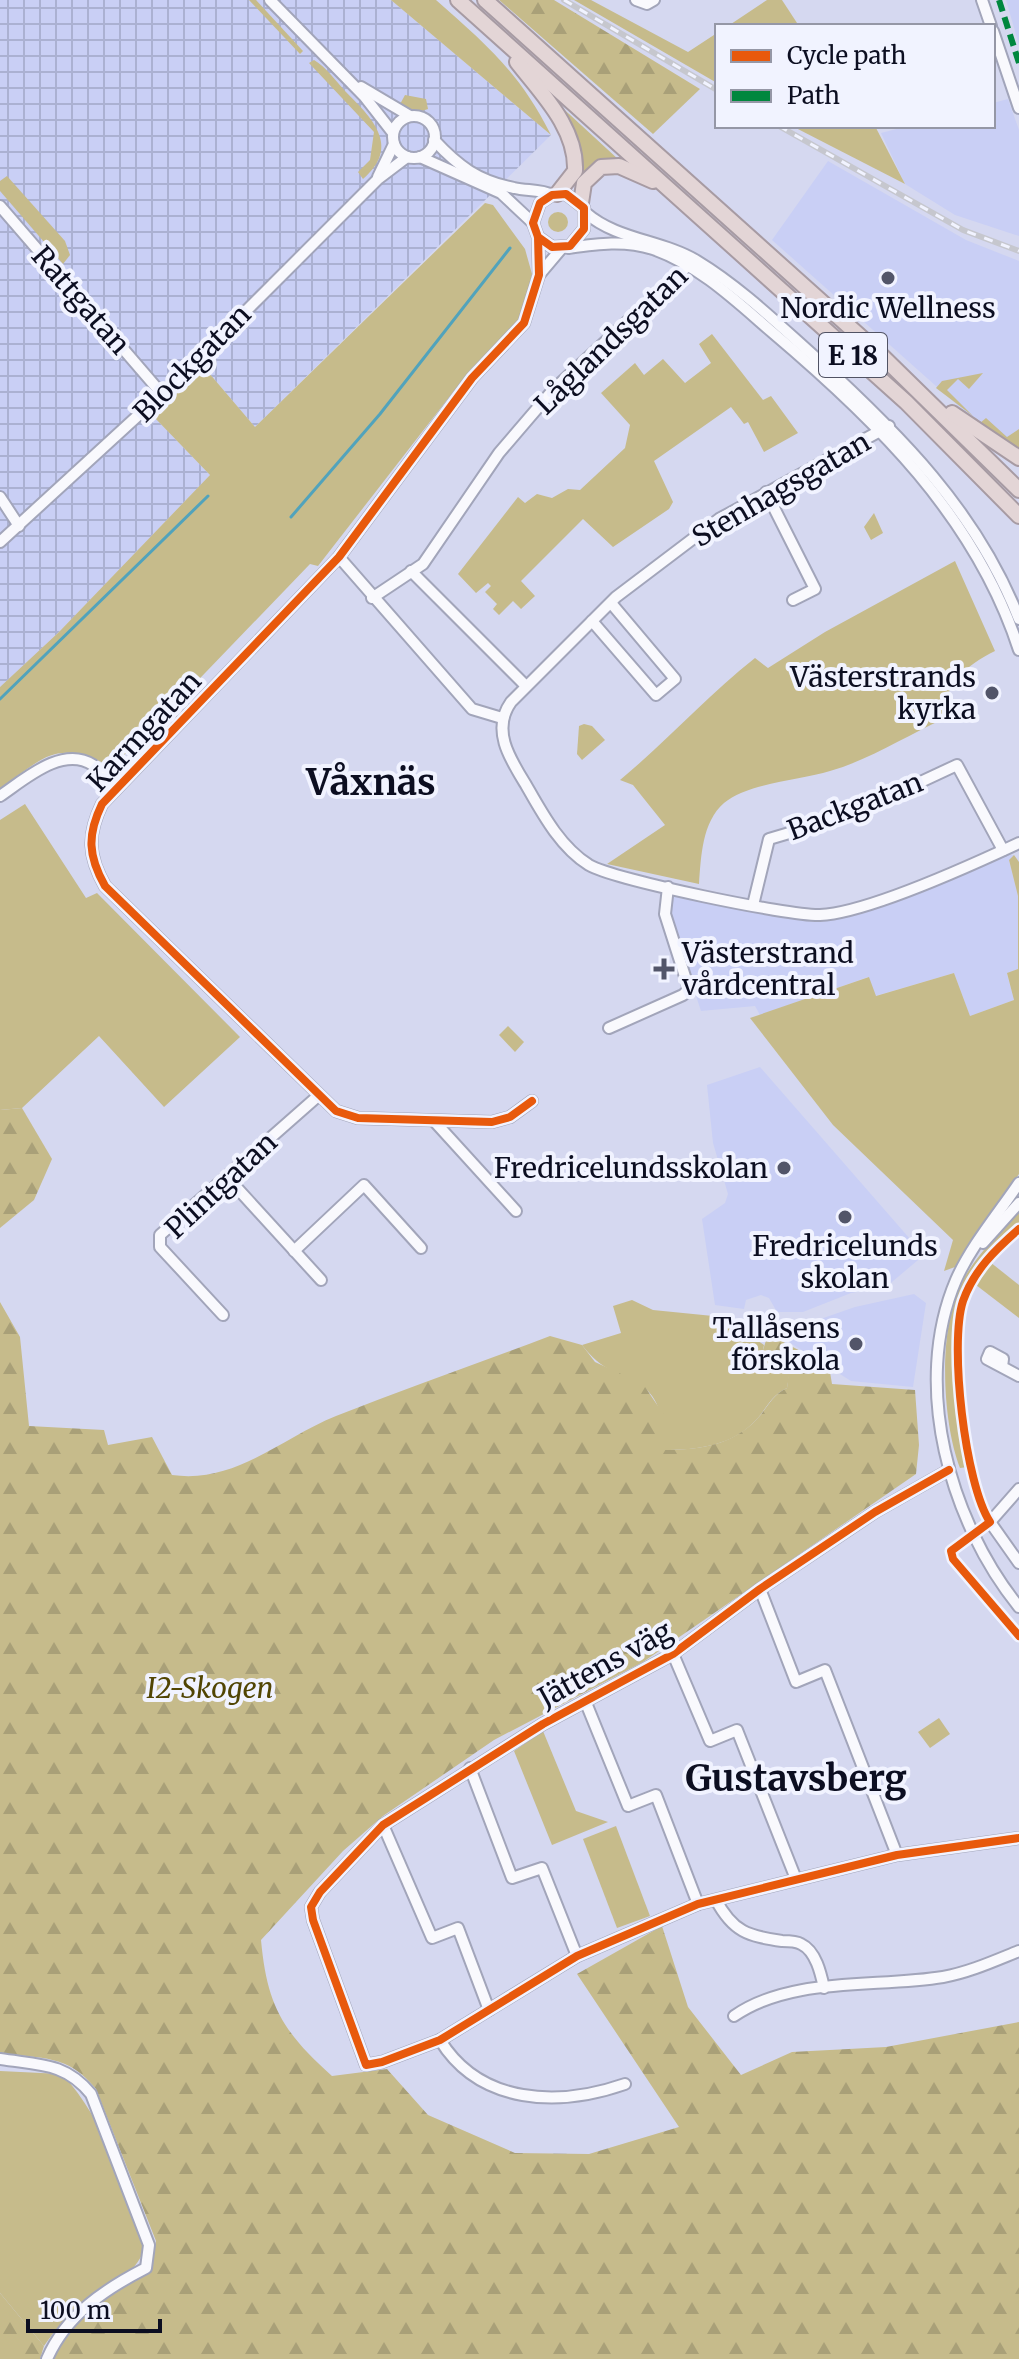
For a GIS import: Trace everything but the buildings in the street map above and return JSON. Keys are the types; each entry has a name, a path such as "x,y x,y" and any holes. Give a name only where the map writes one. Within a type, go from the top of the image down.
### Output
{"highway":[{"name":"E 18","path":"458,0 906,402 1019,516"},
{"name":"E 18","path":"485,0 919,391 1019,490"},
{"path":"495,33 550,105 573,146 575,171 554,195"},
{"path":"584,208 588,176 609,166 631,171 667,188"},
{"path":"919,391 1019,458"}],"street":[{"path":"270,0 342,74 407,157 420,157 501,193 533,223 538,237 552,247 608,243 635,245 691,263"},
{"path":"637,1 647,4 654,0"},
{"path":"982,0 990,24"},
{"path":"995,38 1019,108"},
{"path":"342,74 410,116 428,121 434,140 450,159 469,172 507,187 554,195 566,194 614,231 691,263 721,287 924,462 959,507 986,551 1019,619"},
{"path":"393,138 396,125 410,116"},
{"name":"Blockgatan","path":"378,179 393,138"},
{"path":"420,157 434,140"},
{"name":"Blockgatan","path":"0,542 162,394 378,179 407,157"},
{"path":"533,223 536,209 554,195"},
{"name":"Rattgatan","path":"0,206 162,394"},
{"path":"563,248 580,236 584,208"},
{"name":"Karmgatan","path":"532,1101 503,1121 435,1122 358,1118 336,1111 105,886 89,849 92,825 102,804 339,557 472,378 524,323 539,275 538,237"},
{"name":"Karmgatan","path":"539,275 563,248"},
{"name":"Låglandsgatan","path":"372,598 423,564 499,453 553,390 691,263"},
{"path":"885,429 943,503 982,564 1005,607 1019,650"},
{"name":"Stenhagsgatan","path":"502,718 526,686 611,603 719,519 885,429"},
{"path":"766,492 815,589 793,600"},
{"path":"0,497 19,526"},
{"path":"339,557 472,709 502,718 507,754 556,834 589,865 616,876 753,905 819,915 855,908 1019,843"},
{"path":"411,571 526,686"},
{"path":"592,621 656,695 675,679 611,603"},
{"path":"0,796 43,768 66,760 91,763 117,787"},
{"name":"Backgatan","path":"753,905 769,839 850,815 957,765 1003,850"},
{"path":"609,1028 683,995 689,989 665,914 668,887"},
{"name":"Plintgatan","path":"223,1315 160,1247 160,1235 318,1096"},
{"path":"435,1122 516,1211"},
{"path":"227,1177 321,1280"},
{"path":"1019,1183 956,1281 942,1340 942,1432 949,1470 975,1541 1019,1607"},
{"path":"294,1251 364,1185 421,1248"},
{"path":"978,1246 1019,1203"},
{"path":"1002,1367 1019,1376"},
{"name":"Jättens väg","path":"440,2040 366,2065 313,1920 311,1907 320,1892 383,1825 543,1724 673,1654 760,1589 875,1512 930,1478 949,1470"},
{"path":"1019,1489 990,1522 1019,1563"},
{"path":"760,1589 796,1682 825,1670 897,1855"},
{"path":"673,1654 710,1741 737,1730 796,1879"},
{"path":"586,1703 628,1806 656,1795 698,1904"},
{"path":"470,1768 512,1878 542,1868 577,1956"},
{"path":"383,1825 432,1938 458,1928 489,2010"},
{"path":"625,2084 564,2099 510,2092 470,2073 451,2058 440,2040 577,1956 698,1904 897,1855 1019,1838"},
{"path":"716,1900 727,1921 740,1930 756,1937 801,1943 812,1954 824,1988"},
{"path":"734,2016 753,2003 824,1988 946,1977 1019,1951"},
{"path":"0,2059 65,2069 77,2077 91,2094 149,2245 146,2268 95,2299 62,2330 47,2359"}],"shaded area":[{"path":"0,0 391,0 551,135 255,427 203,366 154,417 210,475 59,632 0,687"},
{"path":"1006,0 1019,0 1019,45"},
{"path":"1008,99 1019,130 1019,236 955,215 905,184 881,133 900,128 995,128 995,102"},
{"path":"828,161 966,240 1019,261 1019,451 964,411 772,240"},
{"path":"1002,855 1014,855 1009,861 1018,896 1018,969 1007,974 1014,1000 970,1016 954,973 875,996 868,977 760,1015 755,1006 701,1011 669,915 672,892 820,919"},
{"name":"Fredricelundsskolan","path":"760,1067 924,1255 886,1287 851,1293 803,1312 777,1312 769,1298 761,1295 746,1300 744,1309 715,1305 702,1219 725,1203 728,1194 713,1143 707,1085"},
{"name":"Tallåsens förskola","path":"914,1294 926,1303 913,1387 851,1381 784,1339 747,1324 746,1317 809,1323 855,1307"}],"green space":[{"path":"249,0 256,0 303,51 300,54"},
{"path":"391,0 436,0 501,61 527,94 551,135"},
{"path":"499,0 554,0 700,89 653,134"},
{"path":"574,0 591,0 688,52 715,34 715,82"},
{"path":"767,0 782,0 798,24 731,24"},
{"path":"314,60 364,111 378,132 380,155 363,179 358,172 370,160 374,132 309,63"},
{"path":"405,95 426,99 428,109 419,112 399,106"},
{"path":"556,102 619,160 597,164 578,177"},
{"path":"796,128 876,128 905,184"},
{"path":"7,176 65,241 70,255 63,264 0,191 0,181"},
{"path":"485,203 493,205 525,249 532,274 525,305 513,330 471,369 318,566 310,564 130,751 108,765 75,753 51,756 0,788 0,687 59,632 210,475 154,417 203,366 255,427"},
{"path":"558,212 565,215 568,222 565,229 558,232 551,229 548,222 551,215"},
{"path":"712,334 763,400 771,396 798,433 764,452 748,422 744,424 731,407 654,461 673,502 669,509 613,547 583,519 521,581 535,596 521,609 513,601 499,615 493,609 497,604 485,592 491,586 488,583 476,593 458,574 518,497 525,503 537,494 552,498 568,489 580,490 625,448 630,425 601,393 635,363 644,375 663,359 685,383 711,363 699,344"},
{"path":"983,373 969,389 958,379 947,390 973,416 936,388 942,381"},
{"path":"986,418 1007,437 1019,429 1019,451 981,422"},
{"path":"874,513 883,533 871,540 864,527"},
{"path":"955,561 995,651 958,677 948,695 943,719 845,766 760,786 734,796 717,811 707,830 699,884 607,864 665,825 633,785 620,780 737,673 755,658 768,668 825,632"},
{"path":"579,726 592,726 605,740 582,760 577,754"},
{"path":"25,804 86,898 97,893 240,1037 164,1107 99,1036 22,1108 0,1110 0,820"},
{"path":"1014,855 1019,862 1019,1174 955,1267 944,1271 953,1240 833,1125 750,1018 869,977 876,996 954,973 970,1016 1014,1000 1007,973 1018,969 1018,896 1009,860"},
{"path":"508,1026 524,1042 515,1052 499,1035"},
{"path":"22,1108 52,1159 34,1200 0,1228 0,1110"},
{"path":"1019,1210 1019,1225 990,1253 971,1280 960,1307 954,1336 954,1366 968,1467 960,1468 949,1426 945,1375 954,1303 973,1264"},
{"path":"990,1262 1019,1285 1019,1318 976,1285"},
{"path":"632,1300 653,1310 723,1317 764,1345 763,1350 790,1370 787,1388 773,1398 747,1428 726,1441 689,1449 664,1450 657,1403 648,1391 596,1361 582,1345 621,1333 613,1306"},
{"name":"I2-Skogen","path":"0,1302 20,1337 29,1426 104,1430 108,1445 152,1437 172,1475 217,1473 238,1466 336,1416 550,1336 582,1345 595,1362 643,1384 664,1415 665,1450 703,1447 737,1435 757,1419 777,1394 787,1388 789,1370 763,1350 768,1334 829,1366 832,1384 915,1390 919,1445 916,1474 643,1662 494,1740 383,1816 343,1851 261,1940 268,1983 280,2016 301,2045 332,2076 387,2069 428,2115 515,2153 589,2154 679,2127 577,1974 662,1926 688,2007 741,2075 792,2052 886,2047 1019,2022 1019,2359 53,2359 81,2318 150,2271 156,2241 96,2089 75,2069 64,2064 0,2053"},
{"path":"939,1718 950,1734 930,1748 918,1732"},
{"path":"543,1731 576,1811 608,1822 552,1845 514,1751"},
{"path":"616,1826 650,1916 617,1928 583,1839"},
{"path":"0,2071 62,2074 78,2093 112,2156 145,2248 129,2271 84,2302 44,2346 0,2293"},
{"path":"0,2293 44,2346 40,2359 0,2359"}],"waterway":[{"path":"291,517 380,414 510,248"},
{"path":"0,699 208,496"}],"railway":[{"path":"564,0 715,89"},
{"path":"783,128 963,230 1019,251"}],"marked path":[{"path":"999,0 1019,63"}],"cycle path":[{"path":"532,1101 510,1117 492,1122 358,1118 336,1111 105,886 95,865 92,836 102,804 339,557 472,378 524,323 539,275 538,237 533,223 540,203 552,195 566,194 584,208 584,229 570,246 552,247 538,237"},
{"path":"1019,1229 986,1261 963,1301 958,1348 962,1413 973,1477 990,1522 951,1551 953,1559 1019,1636"},
{"path":"949,1470 875,1512 760,1589 673,1654 543,1724 383,1825 320,1892 311,1907 313,1920 366,2065 440,2040 577,1956 698,1904 897,1855 1019,1838"}],"place":[{"name":"Nordic Wellness","path":"888,278"},
{"name":"Västerstrands kyrka","path":"992,693"},
{"name":"Västerstrand vårdcentral","path":"664,969"},
{"name":"Fredricelundsskolan","path":"784,1168"},
{"name":"Fredricelunds skolan","path":"845,1217"},
{"name":"Tallåsens förskola","path":"856,1344"}],"district":[{"name":"Våxnäs","path":"371,782"},
{"name":"Gustavsberg","path":"796,1778"}]}
